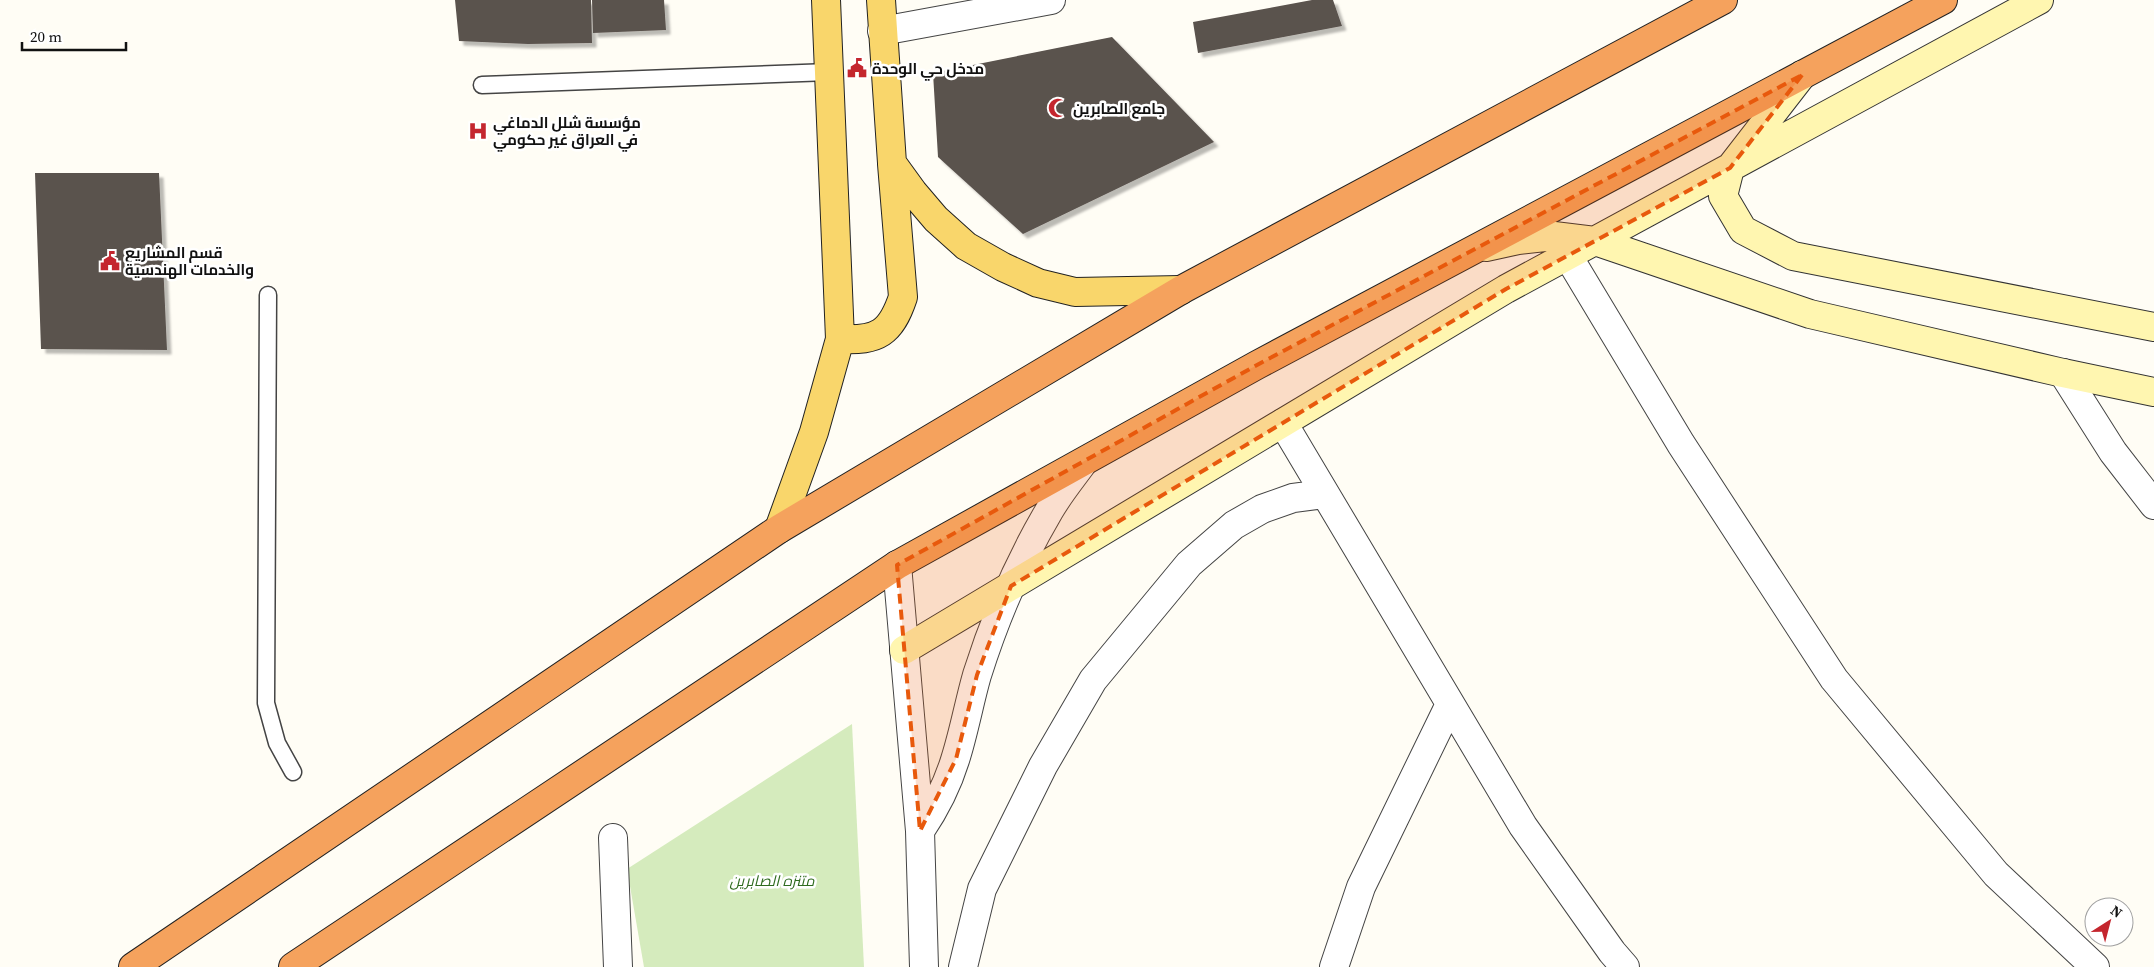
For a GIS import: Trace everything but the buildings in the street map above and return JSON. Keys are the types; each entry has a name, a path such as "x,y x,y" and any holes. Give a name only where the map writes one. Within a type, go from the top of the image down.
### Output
{"highway":[{"path":"132,967 779,529 1181,290 1723,0"},
{"path":"293,967 897,565 1082,464 1257,365 1943,0"}],"main road":[{"path":"779,529 814,432 840,339 826,0"},
{"path":"840,339 861,340 882,332 896,317 903,297 880,0"},
{"path":"904,650 1506,289 2039,0"},
{"path":"1802,75 1730,168 1723,196 1743,230 1793,256 2154,327"},
{"path":"892,163 936,219 966,246 1003,268 1038,283 1075,292 1181,290"},
{"path":"1475,250 1518,240 1554,236 1595,241 1810,314 2063,373 2154,392"}],"street":[{"path":"882,30 1051,0"},
{"path":"1568,256 1681,444 1834,679 1996,874 2095,967"},
{"path":"2063,373 2114,452 2154,505"},
{"path":"1282,423 1523,826 1624,967"},
{"path":"920,832 946,785 956,759 977,675 998,618 1022,562 1050,509 1082,464"},
{"path":"963,967 982,889 1043,766 1092,680 1189,564 1234,525 1262,508 1293,498 1324,494"},
{"path":"897,565 920,832 924,967"},
{"path":"1334,967 1361,887 1450,704"},
{"path":"613,838 618,967"}],"lane":[{"path":"482,85 829,72"},
{"path":"268,295 266,703 276,743 293,772"}],"highlighted area":[{"path":"1802,75 1730,168 1506,289 1011,586 977,675 956,759 920,831 897,565 1257,365"}],"green space":[{"name":"متنزه الصابرين","path":"852,724 864,967 644,967 627,869"}],"place":[{"name":"مدخل حي الوحدة","path":"857,68"},
{"name":"جامع الصابرين","path":"1058,108"},
{"name":"مؤسسة شلل الدماغي في العراق غير حكومي","path":"478,131"},
{"name":"قسم المشاريع والخدمات الهندسية","path":"110,261"}]}
